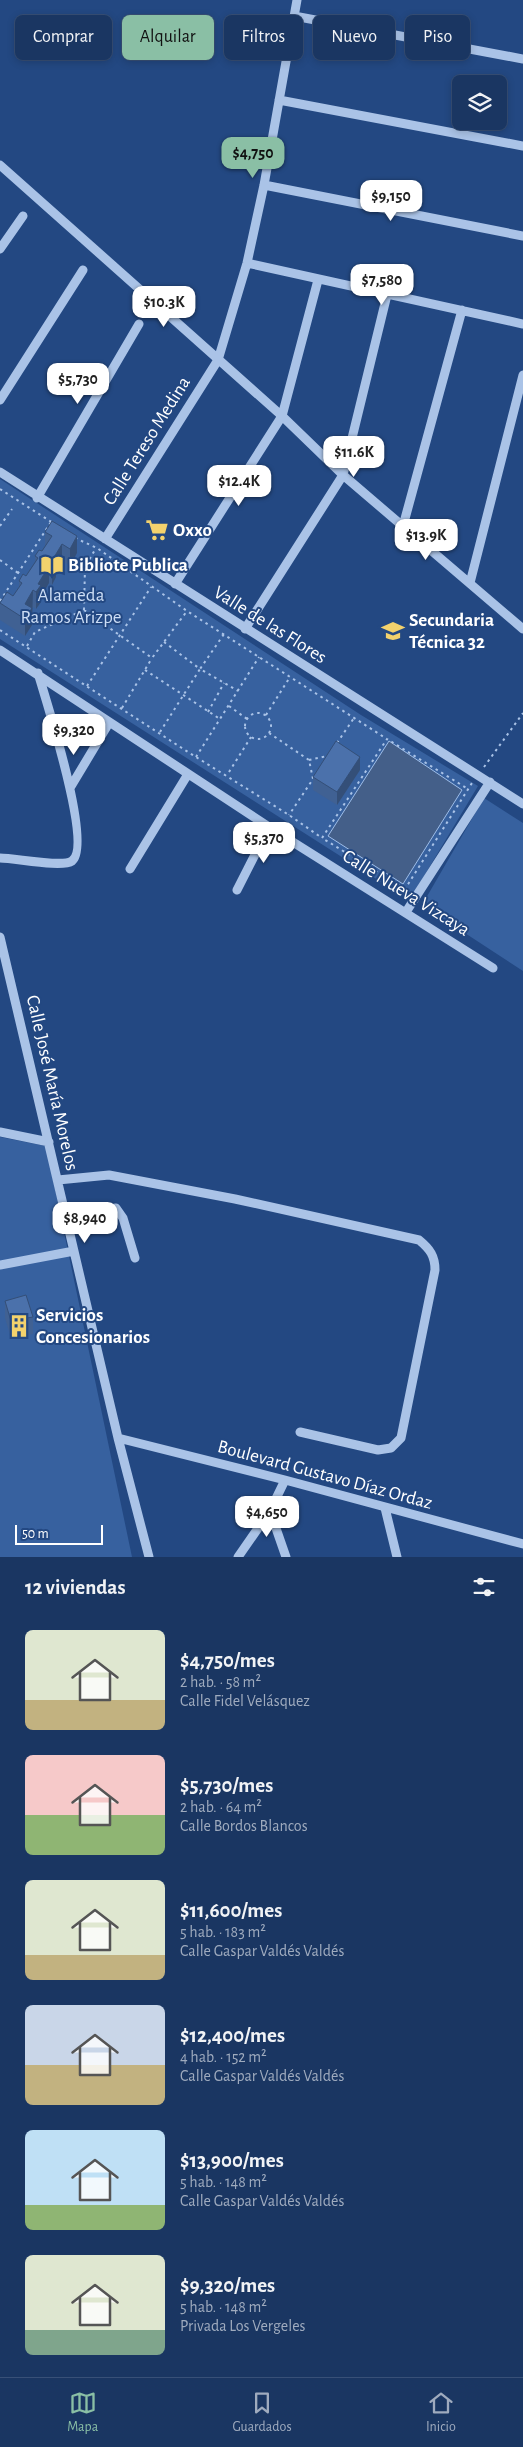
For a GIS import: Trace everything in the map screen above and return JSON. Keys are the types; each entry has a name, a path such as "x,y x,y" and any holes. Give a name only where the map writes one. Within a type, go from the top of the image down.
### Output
{"street":[{"name":"Calle Tereso Medina","path":"294,15 297,0"},
{"path":"303,18 523,59"},
{"name":"Calle Tereso Medina","path":"105,539 218,360 247,263 264,185 286,60"},
{"path":"279,100 523,146"},
{"path":"0,164 282,416 343,475 523,630"},
{"path":"264,185 523,236"},
{"path":"0,249 23,216"},
{"path":"247,263 523,324"},
{"path":"0,400 83,270"},
{"path":"175,584 282,416 318,280"},
{"path":"245,629 343,475 387,294"},
{"path":"403,526 462,310"},
{"path":"37,498 139,324"},
{"path":"470,583 523,375"},
{"name":"Valle de las Flores","path":"0,472 37,498 105,539 523,804"},
{"name":"Calle Nueva Vizcaya","path":"0,650 38,673 109,723 269,827 493,968"},
{"path":"0,858 66,864 76,855 78,844 70,788 38,673"},
{"path":"70,788 109,723"},
{"path":"130,869 188,774"},
{"path":"406,912 490,782"},
{"path":"237,890 269,827"},
{"name":"Calle José María Morelos","path":"0,937 118,1438 149,1557"},
{"path":"0,1132 49,1142"},
{"path":"58,1180 119,1177 236,1199 419,1240 428,1248 435,1259 435,1270 400,1438 391,1448 378,1450 300,1432"},
{"path":"66,1215 116,1208 123,1218 135,1258"},
{"path":"0,1265 74,1251"},
{"name":"Boulevard Gustavo Díaz Ordaz","path":"118,1438 285,1480 523,1544"},
{"path":"238,1557 270,1512 285,1480"},
{"path":"385,1508 397,1557"},
{"path":"270,1512 286,1557"}],"path":[{"path":"0,489 57,527"},
{"path":"0,526 12,510"},
{"path":"0,601 51,522"},
{"path":"70,536 97,548 151,587 259,658 468,789"},
{"path":"84,610 85,567 97,548"},
{"path":"0,560 18,573"},
{"path":"87,686 151,587"},
{"path":"84,610 152,658"},
{"path":"26,647 36,632 84,610"},
{"path":"122,708 152,658 187,611"},
{"path":"0,630 322,838 405,889 468,789 523,713"},
{"path":"160,732 183,694 224,634"},
{"path":"164,642 200,669 238,691"},
{"path":"196,757 259,658"},
{"path":"145,670 220,719"},
{"path":"265,716 290,677"},
{"path":"208,712 224,683"},
{"path":"229,706 247,719"},
{"path":"258,713 265,716 271,726 269,733 259,739 251,737 245,727 247,719 258,713"},
{"path":"333,748 354,718"},
{"path":"269,733 309,760 313,779 289,815"},
{"path":"228,772 251,737"},
{"path":"322,838 387,739"},
{"path":"309,760 328,756"}],"green space":[{"name":"Alameda Ramos Arizpe","path":"0,479 361,715 478,786 412,896 403,896 0,639"},
{"path":"484,798 523,823 523,971 422,905"},
{"path":"0,1137 46,1146 132,1557 0,1557"}],"shaded area":[{"path":"389,741 462,790 403,884 328,836"}],"building":[{"path":"52,521 77,536 70,549 62,544 53,559 56,560 52,568 49,566 38,584 41,585 36,592 33,590 25,604 32,608 25,619 0,603 7,592 13,596 22,583 19,581 23,574 26,576 38,558 35,556 39,550 42,551 52,536 45,532"},
{"path":"336,741 360,757 337,792 313,777"},
{"path":"26,1295 33,1317 11,1321 5,1301"}],"place":[{"name":"Oxxo","path":"157,530"},
{"name":"Bibliote Publica","path":"52,565"},
{"name":"Secundaria Técnica 32","path":"393,631"},
{"name":"Servicios Concesionarios","path":"19,1326"}]}
